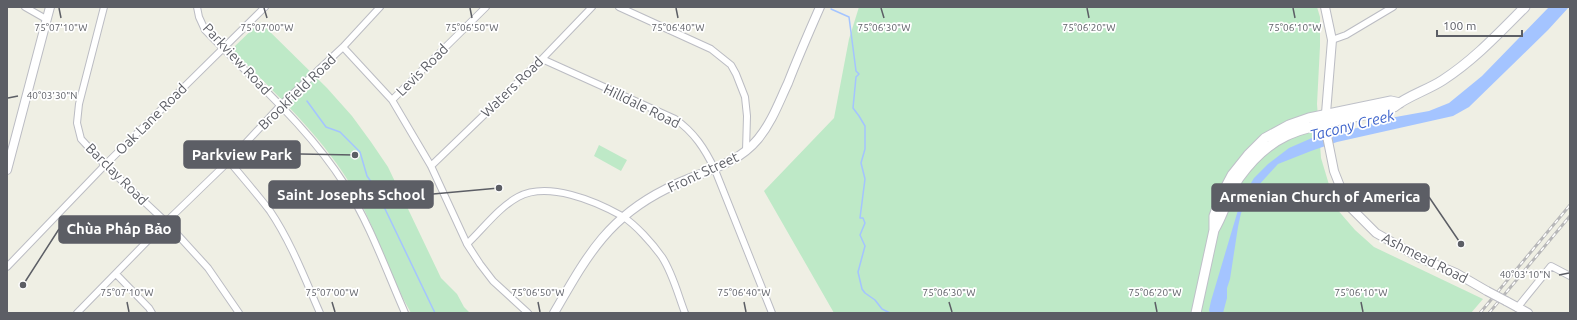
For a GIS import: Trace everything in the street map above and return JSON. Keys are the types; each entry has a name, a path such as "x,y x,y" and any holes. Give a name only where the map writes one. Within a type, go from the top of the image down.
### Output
{"main road":[{"path":"1214,230 1222,216 1229,196 1238,179 1254,159 1266,149 1286,136 1313,126 1392,101 1400,102 1426,90 1456,71 1482,50 1525,7"},
{"path":"1196,313 1214,230 1214,216 1223,192 1232,175 1248,155 1265,138 1289,125 1309,118 1326,123"}],"street":[{"path":"25,7 46,19"},
{"path":"7,170 50,7"},
{"name":"Barclay Road","path":"104,7 79,104 77,123 81,139 105,165 166,222 208,268 239,313"},
{"name":"Parkview Road","path":"197,7 199,17 205,30 281,105 320,149 356,204 405,313"},
{"name":"Oak Lane Road","path":"7,267 105,165 265,7"},
{"name":"Brookfield Road","path":"77,313 166,222 229,161 281,105 343,47 380,7"},
{"name":"Levis Road","path":"392,100 486,7"},
{"name":"Waters Road","path":"431,166 542,59 592,7"},
{"path":"619,7 711,48 731,65 745,97 746,151"},
{"name":"Front Street","path":"554,313 591,251 603,235 622,217 633,208 667,188 715,170 746,151 758,139 771,122 820,7"},
{"name":"Ashmead Road","path":"1325,7 1332,40 1326,123 1334,171 1347,204 1372,229 1420,258 1456,273 1528,313"},
{"path":"1332,40 1346,35 1393,7"},
{"path":"343,47 392,100 431,166 467,244 493,281 528,313"},
{"name":"Hilldale Road","path":"542,59 675,119 685,126 698,140 708,155 715,170 772,313"},
{"path":"229,161 256,193 279,227 320,313"},
{"path":"467,244 518,197 539,192 556,191 576,196 622,217 645,236 662,258 670,273 685,313"},
{"path":"1517,308 1551,266 1570,276"},
{"path":"116,274 152,313"}],"green space":[{"path":"859,7 1317,7 1320,17 1317,104 1321,158 1336,208 1355,230 1374,247 1483,299 1471,313 834,313 764,191 834,118 849,39"},
{"path":"260,22 327,88 352,116 371,142 388,167 441,278 457,294 464,307 470,313 411,313 397,285 366,213 347,178 333,158 302,122 235,53 235,46"},
{"path":"599,145 627,160 621,171 594,156"}],"water":[{"path":"1549,7 1569,7 1548,30 1469,107 1453,116 1337,142 1278,164 1257,187 1241,213 1230,279 1227,288 1227,298 1223,313 1210,313 1209,310 1211,301 1241,200 1254,178 1268,164 1289,148 1312,138 1321,138 1366,126 1379,120 1429,111 1449,103 1482,76"}],"waterway":[{"path":"831,9 849,17 856,71 859,74 856,77 853,108 865,126 865,149 861,163 865,179 860,218 863,218 865,223 860,235 865,246 858,272 862,289 865,293 875,300 882,309 890,313"},
{"path":"307,101 326,127 340,132 360,152 367,176 374,186 435,313"}],"railway":[{"path":"1480,313 1570,205"},
{"path":"1489,313 1570,216"}],"place":[{"name":"Parkview Park","path":"355,155"},
{"name":"Saint Josephs School","path":"499,188"},
{"name":"Armenian Church of America","path":"1461,244"},
{"name":"Chùa Pháp Bảo","path":"23,285"}],"water label":[{"name":"Tacony Creek","path":"1352,125"}]}
